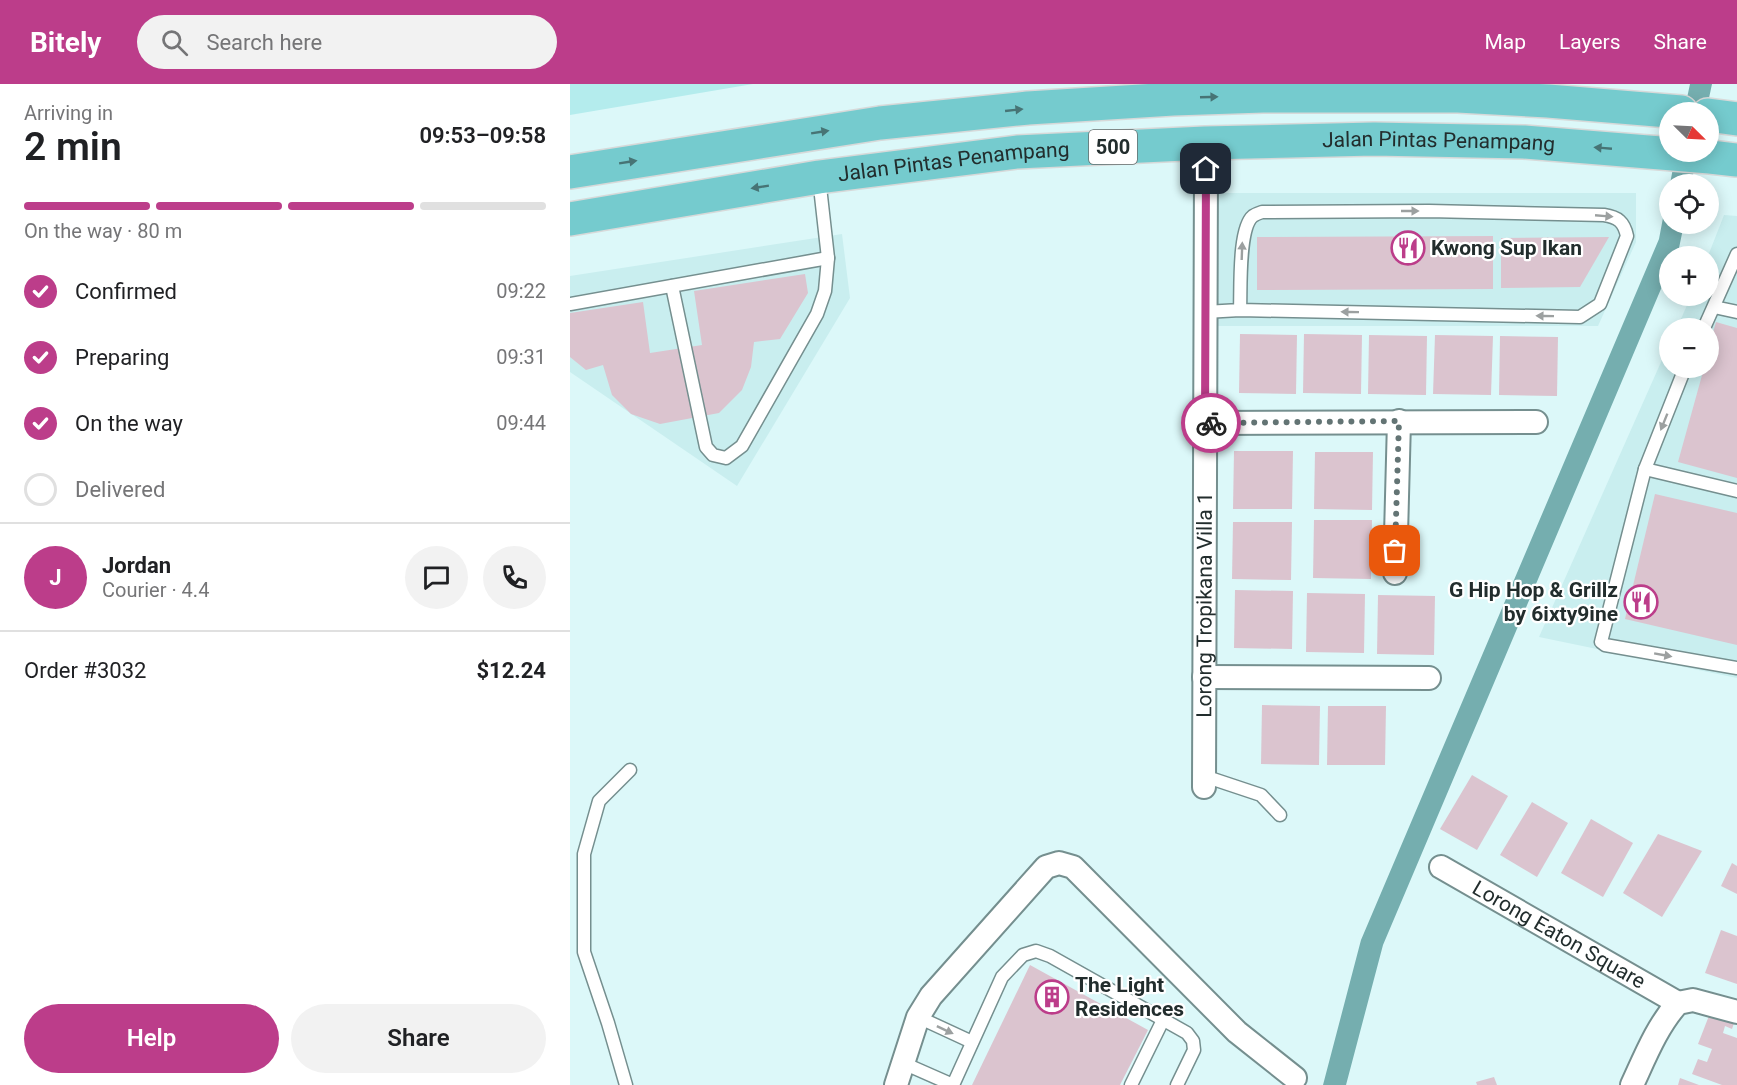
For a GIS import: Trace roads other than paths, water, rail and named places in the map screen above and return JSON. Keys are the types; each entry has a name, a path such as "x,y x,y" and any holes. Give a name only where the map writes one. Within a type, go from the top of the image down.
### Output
{"main road":[{"name":"Jalan Pintas Penampang","path":"570,172 880,123 1028,108 1173,99 1462,90 1659,110"},
{"name":"Jalan Pintas Penampang","path":"570,219 819,177 1017,152 1328,140 1524,142 1724,159"}],"street":[{"path":"1142,146 1179,151 1196,159 1206,169 1216,158 1230,150 1328,140"},
{"name":"Lorong Tropikana Villa 1","path":"1204,781 1206,169"},
{"path":"1395,573 1399,421"},
{"path":"1205,423 1536,422"},
{"path":"1204,677 1429,678"},
{"path":"896,1085 918,1017 931,996 1046,867 1059,863 1073,867 1236,1032 1295,1078"},
{"name":"Lorong Eaton Square","path":"1441,867 1678,1003"},
{"path":"1632,1085 1657,1033 1678,1003 1693,1000 1737,1012"}],"lane":[{"path":"672,286 706,447 713,455 726,458 742,446 817,314 825,291 828,258 819,177"},
{"path":"1205,312 1240,310 1580,317 1600,304 1627,236 1625,226 1614,216 1430,211 1262,212 1252,217 1242,240 1240,310"},
{"path":"1709,318 1737,254"},
{"path":"570,304 828,258"},
{"path":"1714,307 1737,312"},
{"path":"1681,378 1645,470 1601,642 1605,645 1737,668"},
{"path":"1645,470 1737,491"},
{"path":"626,1085 584,952 584,854 599,801 630,770"},
{"path":"1204,781 1261,795 1280,815"},
{"path":"903,1063 953,1085 1002,978 1023,955 1036,951 1050,956 1188,1033 1193,1041 1194,1050 1177,1085"},
{"path":"918,1017 972,1042"},
{"path":"1131,1085 1163,1020"}],"place":[{"name":"Kwong Sup Ikan","path":"1408,248"},
{"name":"G Hip Hop & Grillz by 6ixty9ine","path":"1641,602"},
{"name":"The Light Residences","path":"1052,997"}]}
